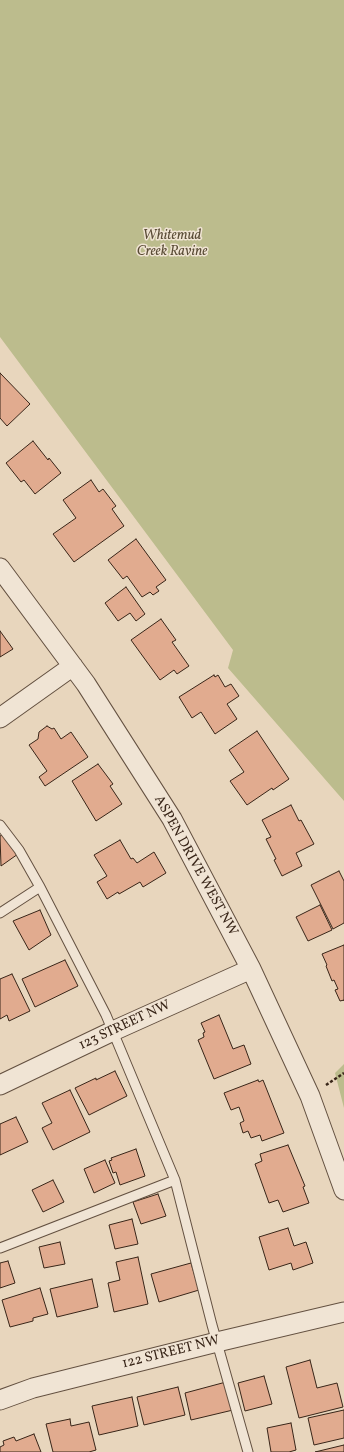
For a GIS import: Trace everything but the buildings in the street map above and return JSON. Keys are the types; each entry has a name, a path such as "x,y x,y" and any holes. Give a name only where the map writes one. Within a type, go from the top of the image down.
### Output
{"street":[{"name":"ASPEN DRIVE WEST NW","path":"0,568 72,666 172,819 251,969 310,1096 344,1190"},
{"path":"0,718 72,666"},
{"name":"123 STREET NW","path":"0,1085 113,1031 251,969"},
{"name":"122 STREET NW","path":"0,1400 33,1388 344,1312"}],"lane":[{"path":"0,824 19,850 40,887 106,1015 176,1180 217,1342 248,1452"},
{"path":"0,913 40,887"},
{"path":"0,1248 176,1180"}],"green space":[{"name":"Whitemud Creek Ravine","path":"0,0 344,0 344,801 228,668 233,650 0,337"},
{"path":"344,1064 344,1108 335,1073"}]}
